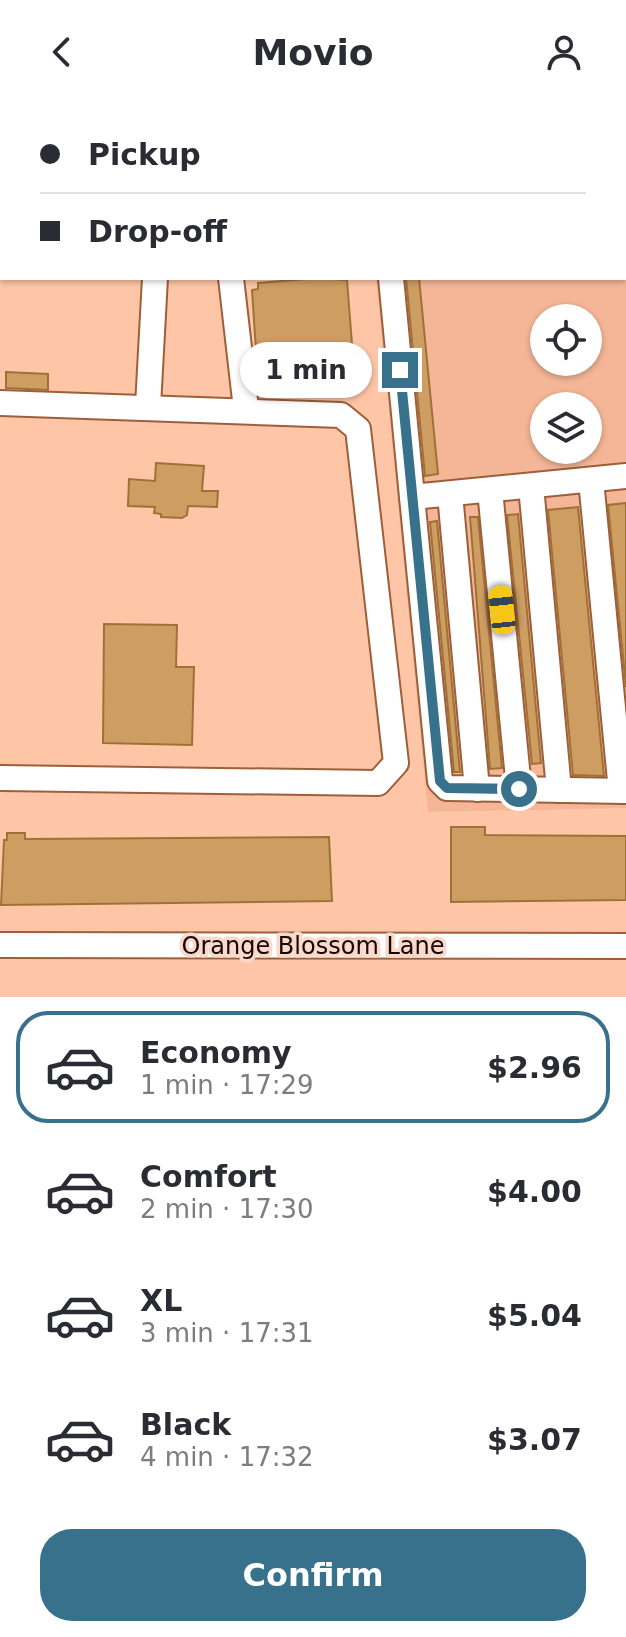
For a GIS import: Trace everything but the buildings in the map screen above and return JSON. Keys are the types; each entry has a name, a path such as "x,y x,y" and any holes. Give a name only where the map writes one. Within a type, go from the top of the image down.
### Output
{"street":[{"path":"148,406 155,280"},
{"path":"231,280 246,409"},
{"path":"391,280 440,781 447,788 623,791 591,480"},
{"path":"0,403 246,409 341,415 358,429 396,763 378,783 0,778"},
{"path":"412,497 626,476"},
{"path":"531,486 559,790"},
{"path":"490,490 519,789"},
{"path":"450,494 477,789"},
{"name":"Orange Blossom Lane","path":"0,945 626,946"}],"shaded area":[{"path":"376,280 626,280 626,808 428,812"}],"route":[{"path":"400,370 440,781 447,788 519,789"}]}
